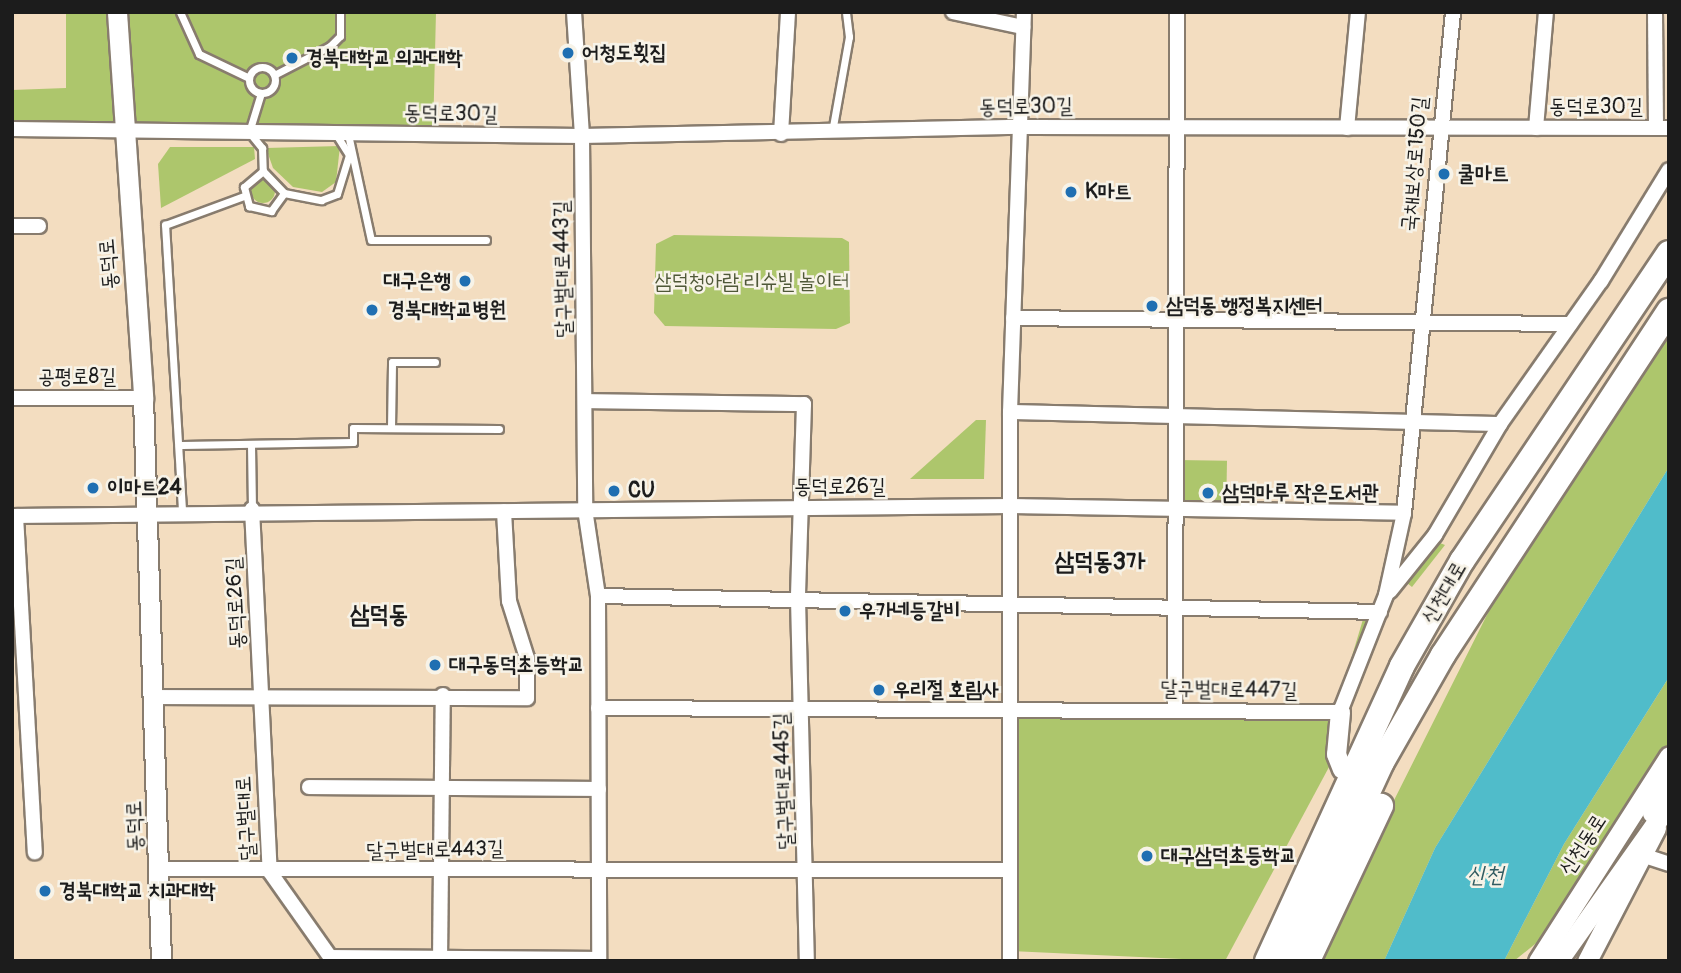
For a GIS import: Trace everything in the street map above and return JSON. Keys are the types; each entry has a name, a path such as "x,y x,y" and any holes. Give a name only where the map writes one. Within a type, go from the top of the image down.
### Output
{"highway":[{"name":"신천대로","path":"1267,961 1402,666 1462,561 1669,253"},
{"name":"신천대로","path":"1290,961 1382,762 1443,655 1669,311"},
{"path":"1308,961 1443,655"},
{"path":"1249,961 1342,769 1402,666"}],"main road":[{"name":"동덕로","path":"117,12 121,128 143,398 161,961"},
{"path":"1340,712 1336,754 1342,769"},
{"name":"신천동로","path":"1538,961 1669,756"},
{"path":"1587,961 1669,784"},
{"name":"신천동로","path":"1558,961 1638,853 1665,808"}],"street":[{"name":"달구벌대로443길","path":"333,959 599,960 598,596 584,509 586,401 582,136 574,12"},
{"path":"780,134 788,12"},
{"path":"953,12 1024,20 1010,412 1010,961"},
{"path":"1175,710 1179,128 1177,12"},
{"path":"1347,128 1357,12"},
{"name":"국채보상로150길","path":"1404,513 1438,128 1452,12"},
{"name":"동덕로30길","path":"1536,128 1546,12"},
{"name":"동덕로30길","path":"12,129 121,128 342,134 582,136 1020,127 1662,128 1655,12"},
{"path":"1387,595 1435,535 1500,424 1570,324 1669,170"},
{"path":"12,226 39,226"},
{"path":"1013,318 1422,320 1570,324"},
{"name":"공평로8길","path":"12,398 143,398"},
{"name":"달구벌대로445길","path":"586,401 804,404 798,599 808,870 807,961"},
{"path":"1010,412 1500,424"},
{"name":"동덕로26길","path":"146,512 252,509 1011,506 1404,513"},
{"name":"동덕로26길","path":"252,509 262,695"},
{"path":"153,697 443,695 527,698 527,658 509,601 504,510"},
{"path":"36,852 19,680 14,516 146,512"},
{"path":"1340,712 1387,595 1404,513"},
{"path":"598,596 1176,605 1380,612"},
{"name":"달구벌대로","path":"262,695 270,872 333,959"},
{"path":"440,958 443,695"},
{"name":"달구벌대로447길","path":"598,708 1011,708 1340,712"},
{"path":"309,788 599,789"},
{"path":"1638,853 1669,864"},
{"name":"달구벌대로443길","path":"270,872 600,868"},
{"path":"600,868 1010,870"},
{"name":"동덕로","path":"159,869 270,872"}],"lane":[{"path":"180,12 199,54 249,78 261,93"},
{"path":"274,75 330,46 340,36 340,12"},
{"path":"832,132 849,37 846,12"},
{"path":"249,78 260,68 274,75"},
{"path":"274,75 272,88 261,93 248,132 262,148 263,171 284,193 321,200 337,194 349,155 342,134"},
{"path":"342,134 371,240 486,240"},
{"path":"244,196 247,179 263,171"},
{"path":"244,196 259,211 271,211 284,193"},
{"path":"182,510 182,445 165,225 244,196"},
{"path":"391,428 392,362 435,362"},
{"path":"182,445 353,442 353,428 499,429"},
{"path":"251,445 252,509"}],"green space":[{"name":"경북대학교 의과대학","path":"66,12 436,12 433,135 12,129 12,90 66,88"},
{"path":"340,146 336,182 322,192 293,187 273,168 266,148"},
{"path":"170,147 254,147 255,159 161,208 158,164"},
{"path":"263,179 274,186 275,191 268,202 263,203 252,196 251,191 258,180"},
{"name":"삼덕청아람 리슈빌 놀이터","path":"674,235 842,238 849,242 850,323 836,329 665,326 654,313 656,244"},
{"path":"1669,330 1669,467 1435,848 1384,961 1320,961 1352,884 1517,555"},
{"path":"976,420 986,420 984,479 910,479"},
{"path":"1177,460 1227,461 1226,510 1176,509"},
{"path":"1425,537 1445,545 1412,587 1407,583"},
{"path":"1364,616 1386,618 1356,695 1340,696"},
{"path":"1669,677 1669,755 1560,924 1514,961 1504,961 1564,844"},
{"path":"1011,708 1340,712 1336,754 1225,961 1010,951"}],"water":[{"name":"신천","path":"1669,467 1669,677 1564,844 1504,961 1384,961 1435,848"}],"place":[{"name":"어청도횟집","path":"568,53"},
{"name":"경북대학교 의과대학","path":"292,58"},
{"name":"쿨마트","path":"1444,174"},
{"name":"K마트","path":"1071,192"},
{"name":"대구은행","path":"465,281"},
{"name":"삼덕동 행정복지센터","path":"1152,306"},
{"name":"경북대학교병원","path":"372,310"},
{"name":"이마트24","path":"93,488"},
{"name":"CU","path":"614,491"},
{"name":"삼덕마루 작은도서관","path":"1208,493"},
{"name":"우가네등갈비","path":"845,611"},
{"name":"대구동덕초등학교","path":"435,665"},
{"name":"우리절 호림사","path":"879,690"},
{"name":"대구삼덕초등학교","path":"1147,856"},
{"name":"경북대학교 치과대학","path":"45,891"}],"district":[{"name":"삼덕동3가","path":"1100,562"},
{"name":"삼덕동","path":"379,615"}]}
